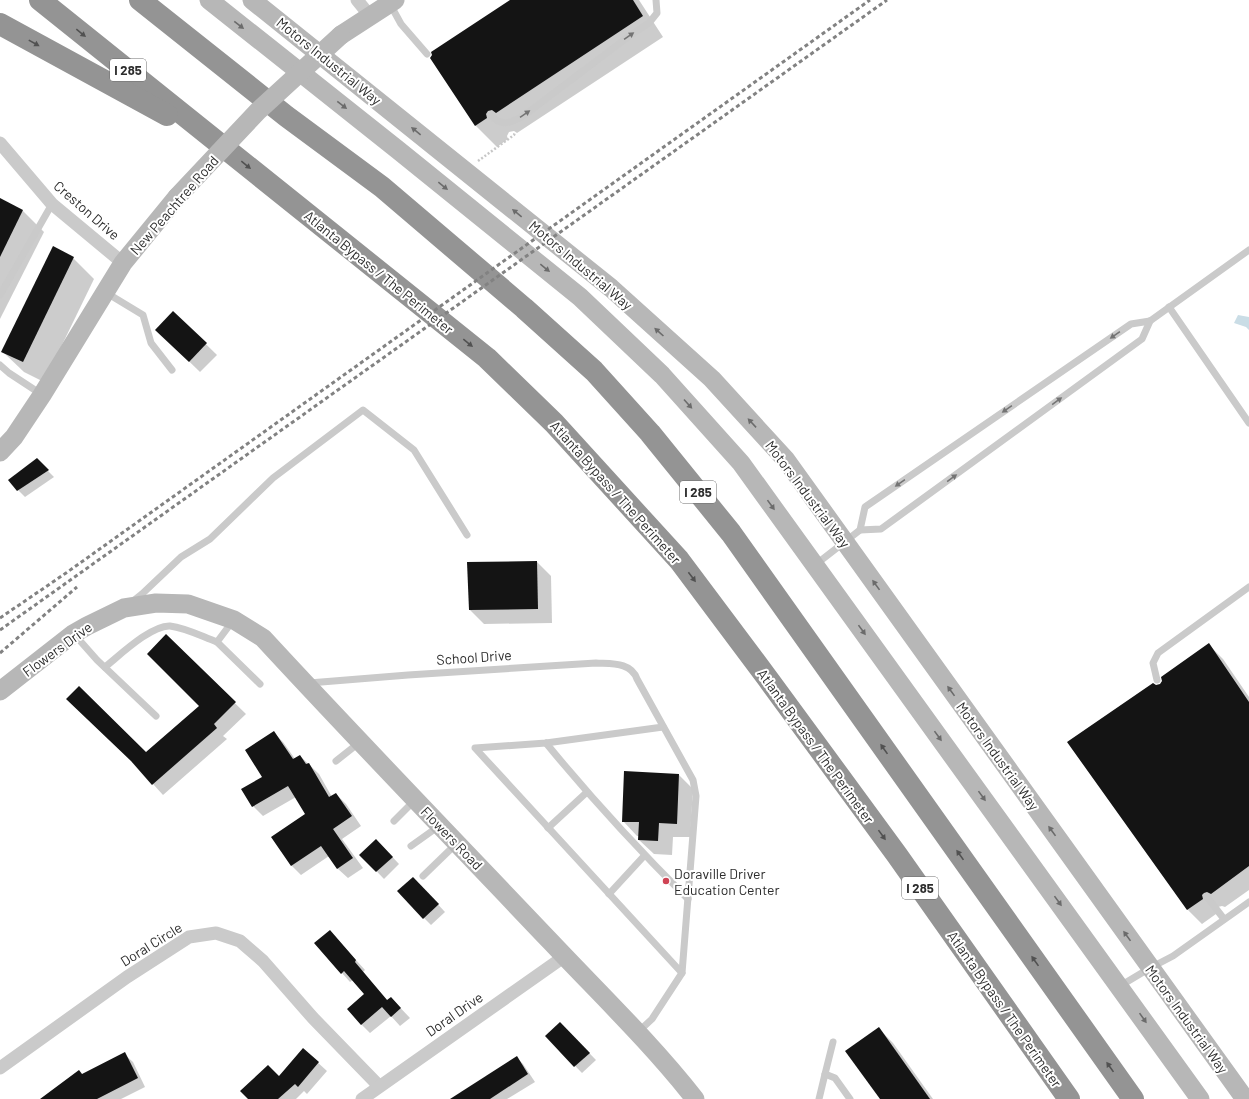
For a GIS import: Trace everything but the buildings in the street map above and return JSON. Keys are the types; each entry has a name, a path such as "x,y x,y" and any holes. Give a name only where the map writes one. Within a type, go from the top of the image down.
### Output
{"highway":[{"name":"Atlanta Bypass / The Perimeter","path":"40,0 487,358 554,423 679,560 897,855 1069,1099"},
{"name":"I 285","path":"140,0 286,116 382,187 524,308 594,371 650,433 731,533 1133,1099"},
{"path":"0,24 216,141"}],"main road":[{"name":"Motors Industrial Way","path":"209,0 580,296 662,375 741,463 1120,986 1200,1099"},
{"name":"Motors Industrial Way","path":"252,0 611,288 712,379 786,460 1244,1099"},
{"name":"New Peachtree Road","path":"0,452 14,437 42,395 124,263 178,197 258,111 340,35 392,2"},
{"name":"Flowers Drive","path":"0,691 73,634 124,608 156,603 188,604"},
{"name":"Flowers Road","path":"188,604 234,620 263,638 415,800 638,1032 679,1078 695,1099"}],"street":[{"path":"357,0 370,16"},
{"name":"Creston Drive","path":"0,143 52,204 124,263"},
{"name":"Doral Circle","path":"0,1068 127,977 189,937 216,933 240,941 264,961 314,1018 379,1086"},
{"name":"Doral Drive","path":"362,1099 565,956"}],"lane":[{"path":"491,115 495,121 503,122 514,121 519,118 649,23 657,13 656,0"},
{"path":"392,2 401,24 427,54"},
{"path":"0,295 52,204"},
{"path":"860,530 865,507 1131,324 1150,321 1249,250"},
{"path":"105,292 143,315 151,344 172,370"},
{"path":"1170,307 1249,423"},
{"path":"814,565 860,530 881,529 1142,339 1150,321"},
{"path":"0,365 9,373 42,395"},
{"path":"124,608 142,594 181,557 210,539 273,478 363,410 414,450 467,535"},
{"path":"1157,680 1153,663 1158,653 1249,587"},
{"path":"217,642 234,620"},
{"path":"105,667 145,634 168,626 189,630 217,642 260,684"},
{"path":"73,634 156,716"},
{"name":"School Drive","path":"306,684 408,674 596,663 626,666 634,672 693,780 696,796 682,973"},
{"path":"638,1032 652,1019 682,973 475,748 546,743 663,727"},
{"path":"336,761 360,742"},
{"path":"546,743 644,856 688,899"},
{"path":"548,828 587,792"},
{"path":"394,821 415,800"},
{"path":"411,846 440,825"},
{"path":"423,876 457,842"},
{"path":"609,894 644,856"},
{"path":"1207,896 1224,919"},
{"path":"1120,986 1173,956 1249,902"},
{"path":"820,1099 834,1042"},
{"path":"825,1074 835,1078 850,1099"}],"path":[{"path":"476,162 514,134 518,128 519,118"}],"shaded area":[{"path":"1238,315 1249,317 1249,330 1246,327 1234,323"}],"railway":[{"path":"0,618 66,573 870,0"},
{"path":"0,630 887,0"},
{"path":"0,653 77,587"}],"place":[{"name":"Doraville Driver Education Center","path":"666,881"}]}
